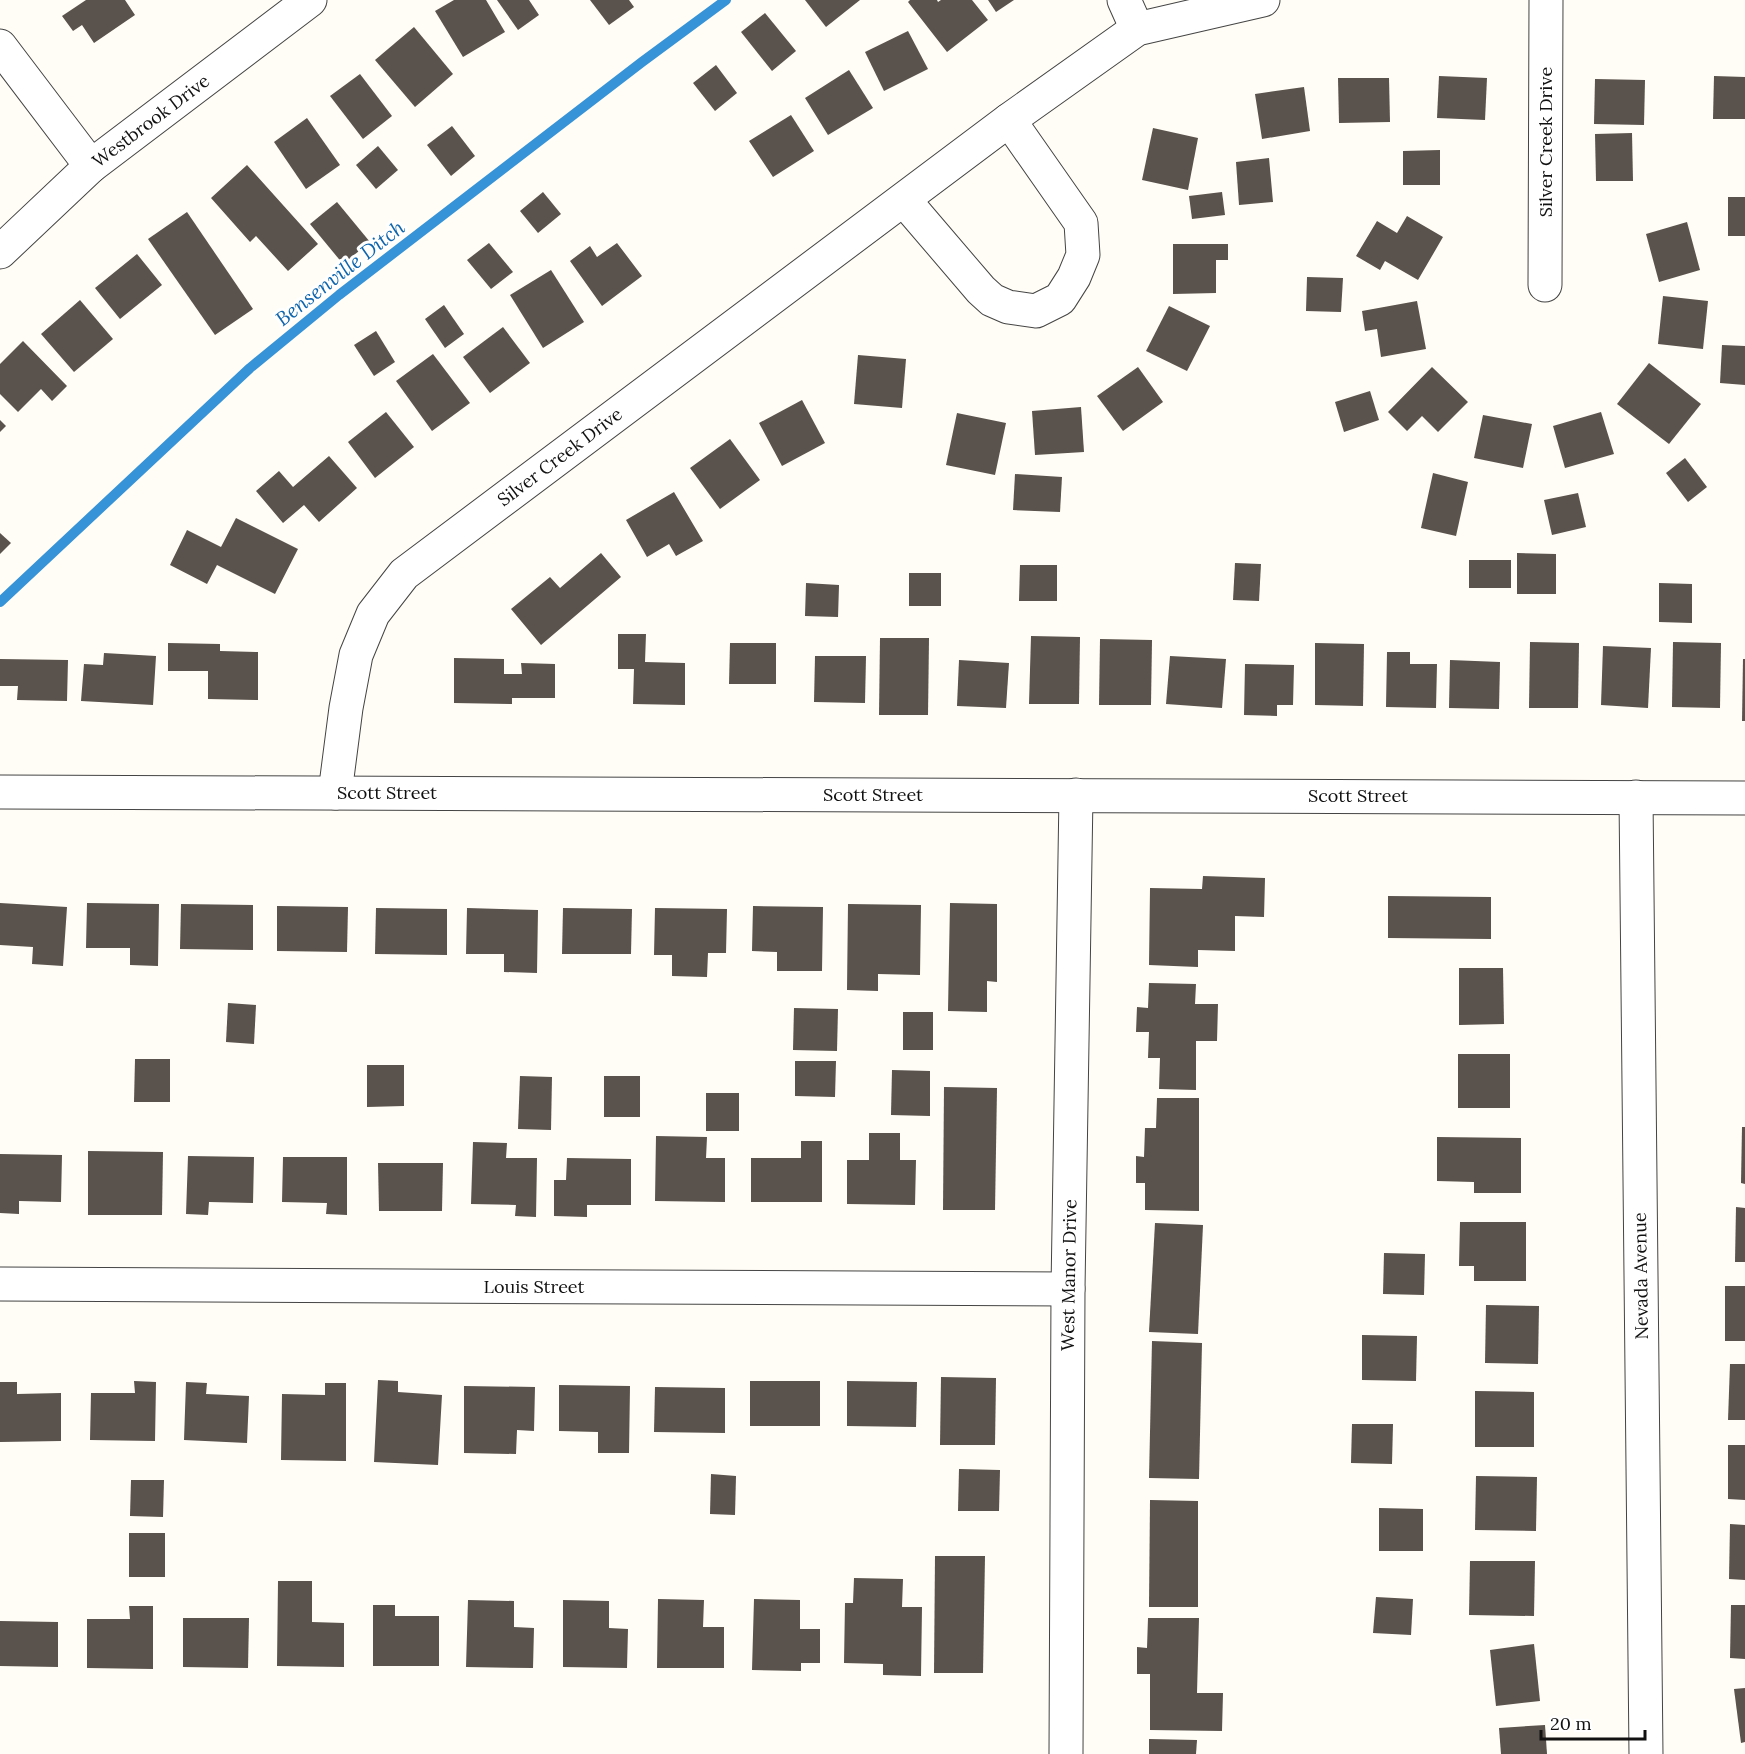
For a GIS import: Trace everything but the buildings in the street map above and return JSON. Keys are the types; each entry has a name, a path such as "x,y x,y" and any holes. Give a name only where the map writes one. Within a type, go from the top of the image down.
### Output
{"street":[{"name":"Westbrook Drive","path":"0,252 91,166 310,0"},
{"path":"1124,0 1137,29"},
{"name":"Silver Creek Drive","path":"335,793 346,708 356,655 373,614 404,574 1009,120 1137,29 1263,0"},
{"name":"Silver Creek Drive","path":"1545,285 1546,0"},
{"path":"0,46 91,166"},
{"path":"904,200 992,300 1008,307 1036,311 1060,299 1074,277 1083,255 1081,224 1009,120"},
{"name":"Scott Street","path":"0,792 1745,798"},
{"name":"West Manor Drive","path":"1066,1754 1068,1289 1076,795"},
{"name":"Nevada Avenue","path":"1636,797 1646,1754"},
{"name":"Louis Street","path":"0,1284 1068,1289"}],"waterway":[{"name":"Bensenville Ditch","path":"0,602 250,368 339,295 726,0"}]}
